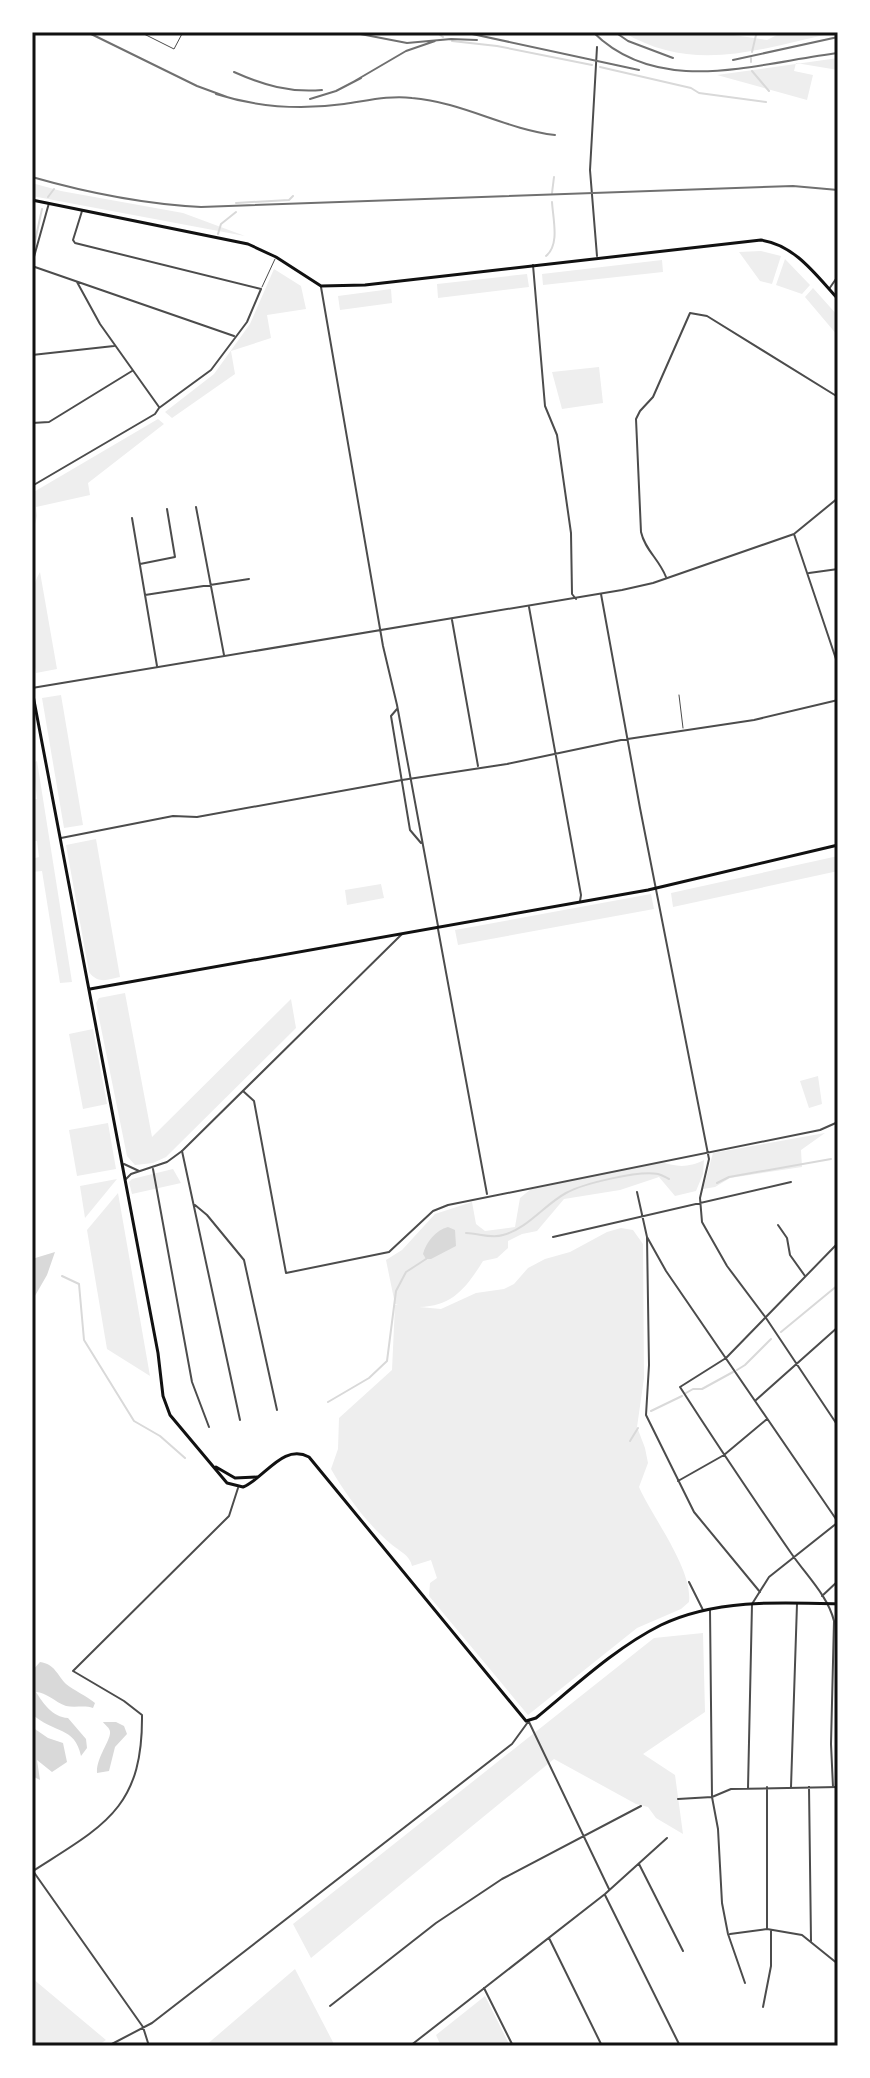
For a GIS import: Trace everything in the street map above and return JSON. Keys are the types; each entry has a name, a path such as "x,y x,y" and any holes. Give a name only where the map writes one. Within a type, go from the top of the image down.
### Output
{"main road":[{"path":"32,200 233,240 276,257 321,286 365,285 761,240 782,245 838,299"},
{"path":"32,689 165,1405 209,1463 227,1483 238,1488 251,1484 290,1453 309,1457 518,1715 528,1721 536,1718 624,1647 661,1625 704,1611 752,1604 838,1604"},
{"path":"90,989 656,888 838,845"},
{"path":"209,1463 235,1478 248,1479 262,1475"}],"street":[{"path":"597,47 590,170 597,257"},
{"path":"49,203 32,265 236,337"},
{"path":"32,486 155,414 211,370 247,322 261,289 75,243 73,240 82,210"},
{"path":"533,265 545,406 557,435 571,533 572,594 576,599"},
{"path":"829,289 838,276"},
{"path":"76,280 115,346 159,408"},
{"path":"321,286 380,632 398,708 487,1195"},
{"path":"666,578 659,558 645,545 641,532 636,419 653,397 690,313 707,316 838,397"},
{"path":"32,355 115,346"},
{"path":"32,423 49,422 133,371"},
{"path":"32,689 601,594 666,578 794,534 838,498"},
{"path":"196,507 224,656"},
{"path":"139,564 175,557 167,509"},
{"path":"132,518 157,668"},
{"path":"794,534 838,665"},
{"path":"807,573 838,569"},
{"path":"144,595 249,579"},
{"path":"601,594 709,1159 700,1204 702,1222 727,1266 766,1318 838,1426"},
{"path":"529,607 580,902"},
{"path":"452,620 478,768"},
{"path":"59,838 173,816 197,817 627,739 754,720 838,700"},
{"path":"398,708 391,716 410,830 423,845"},
{"path":"125,1180 131,1174 153,1169 182,1151 403,933"},
{"path":"243,1091 254,1101 286,1273 389,1252 433,1211 487,1195 820,1130 838,1122"},
{"path":"836,1143 838,1157"},
{"path":"182,1151 240,1420"},
{"path":"121,1160 130,1169 140,1172"},
{"path":"153,1169 192,1382 209,1427"},
{"path":"553,1237 791,1182"},
{"path":"637,1192 647,1237 649,1365 646,1415 694,1512 760,1592"},
{"path":"195,1205 244,1260 277,1410"},
{"path":"778,1225 787,1238 790,1255 806,1277"},
{"path":"647,1237 666,1271 838,1522 769,1577 752,1604 748,1788"},
{"path":"833,1787 834,1621 830,1604 793,1557 680,1387 726,1358 838,1243"},
{"path":"756,1400 837,1330"},
{"path":"677,1481 724,1455 767,1419"},
{"path":"149,2046 143,2027 33,1871 100,1828 125,1801 142,1745 142,1715 73,1671 229,1516 238,1488"},
{"path":"821,1596 838,1581"},
{"path":"689,1582 704,1611"},
{"path":"791,1787 797,1602"},
{"path":"710,1610 712,1797 718,1829 722,1903 728,1934 745,1983"},
{"path":"528,1721 609,1889"},
{"path":"108,2046 152,2023 491,1760 521,1735 528,1721"},
{"path":"763,2007 771,1966 767,1787"},
{"path":"809,1787 811,1941"},
{"path":"678,1799 712,1797 731,1789 838,1787"},
{"path":"330,2006 436,1923 502,1879 641,1806"},
{"path":"410,2046 605,1894 667,1838"},
{"path":"639,1863 683,1951"},
{"path":"605,1894 680,2046"},
{"path":"728,1934 769,1930 802,1935 838,1964"},
{"path":"548,1937 602,2046"},
{"path":"484,1987 513,2046"}],"lane":[{"path":"140,32 174,49 183,32"},
{"path":"261,289 276,257"},
{"path":"679,695 683,731"}],"shaded area":[{"path":"623,32 713,32 767,40 783,32 838,32 756,50 703,55 650,45"},
{"path":"838,58 838,70 799,63"},
{"path":"796,64 794,71 813,75 807,100 717,75"},
{"path":"32,183 183,213 245,236 32,196"},
{"path":"761,251 781,256 772,284 760,281 739,252"},
{"path":"785,259 810,285 802,294 776,285"},
{"path":"662,260 663,272 543,285 542,274"},
{"path":"274,269 301,286 306,309 267,315 271,338 231,351 235,374 172,418 165,412 214,374 250,324"},
{"path":"527,274 529,287 438,298 437,284"},
{"path":"813,288 838,316 838,336 805,297"},
{"path":"391,289 392,303 340,310 338,296"},
{"path":"599,367 603,403 562,409 552,372"},
{"path":"158,419 164,424 88,483 90,495 36,507 32,537 32,493"},
{"path":"40,572 57,669 36,673 31,607"},
{"path":"61,695 83,825 64,828 42,698"},
{"path":"37,761 72,982 60,983 42,871 32,872 32,859 39,857 37,841 32,841 32,800 37,799 33,763"},
{"path":"96,839 120,977 107,980 99,980 89,972 66,845"},
{"path":"838,856 838,871 673,907 671,893"},
{"path":"381,884 384,898 347,905 345,890"},
{"path":"651,894 654,909 458,945 455,930"},
{"path":"125,993 152,1137 291,999 296,1028 166,1157 153,1163 135,1165 127,1156 96,1003 99,998"},
{"path":"93,1029 107,1104 83,1109 69,1034"},
{"path":"818,1076 822,1104 809,1108 800,1081"},
{"path":"108,1123 116,1169 77,1176 69,1130"},
{"path":"825,1133 801,1150 802,1167 730,1178 715,1187 703,1189 713,1153"},
{"path":"704,1160 703,1174 696,1191 675,1196 659,1177 620,1190 564,1199 537,1231 508,1241 508,1248 497,1258 483,1261 457,1294 441,1303 419,1307 441,1309 476,1293 504,1289 514,1284 528,1268 545,1259 570,1252 621,1228 633,1230 643,1244 644,1378 637,1427 648,1463 639,1487 685,1574 689,1602 681,1609 637,1628 528,1715 429,1596 430,1583 437,1578 431,1560 412,1566 407,1556 366,1519 331,1469 338,1449 339,1418 392,1370 395,1305 398,1305 395,1304 386,1260 402,1250 435,1214 472,1202 476,1224 485,1231 515,1227 520,1198 531,1189 661,1162 682,1166"},
{"path":"173,1169 181,1183 132,1194 129,1182 132,1179"},
{"path":"117,1179 85,1218 80,1186"},
{"path":"118,1193 150,1376 107,1349 87,1230"},
{"path":"448,1227 455,1230 456,1246 426,1259 423,1254 429,1241"},
{"path":"55,1252 47,1275 32,1301 32,1259"},
{"path":"703,1633 705,1712 643,1754 675,1775 683,1834 656,1818 648,1807 636,1804 554,1759 311,1958 293,1924 654,1638"},
{"path":"40,1662 52,1667 66,1684 95,1703 93,1708 66,1706 36,1692 49,1709 68,1718 86,1739 87,1748 81,1756 69,1735 32,1714 32,1671"},
{"path":"103,1722 116,1722 124,1726 127,1734 115,1747 109,1771 97,1773 110,1735"},
{"path":"32,1727 48,1738 63,1743 67,1762 52,1772 37,1760 40,1780 32,1776"},
{"path":"295,1969 335,2046 205,2046"},
{"path":"32,1978 106,2040 97,2046 32,2046"},
{"path":"485,1996 510,2046 441,2046 436,2035"}],"waterway":[{"path":"436,32 443,37"},
{"path":"752,52 756,35 761,32"},
{"path":"452,41 497,46 592,65"},
{"path":"600,67 691,88 699,93 766,102"},
{"path":"752,71 769,91"},
{"path":"552,193 554,177"},
{"path":"48,197 54,189"},
{"path":"236,203 289,200 293,196"},
{"path":"546,256 554,239 552,202"},
{"path":"32,255 42,209"},
{"path":"218,234 221,224 236,212"},
{"path":"717,1183 729,1177 831,1159"},
{"path":"466,1233 494,1236 512,1232 566,1193 597,1182 649,1173 669,1179"},
{"path":"328,1402 369,1378 387,1361 396,1291 406,1272 426,1259"},
{"path":"62,1276 79,1284 84,1340 134,1421 160,1436 185,1458"},
{"path":"781,1332 838,1285"},
{"path":"737,1370 771,1339"},
{"path":"686,1393 702,1389 733,1372"},
{"path":"651,1411 682,1396"},
{"path":"630,1441 638,1428"}],"railway":[{"path":"87,32 197,86 227,97"},
{"path":"350,32 407,43 477,40"},
{"path":"463,32 639,70"},
{"path":"593,32 619,52 648,65 678,70 742,68 838,53"},
{"path":"615,32 628,41 673,58"},
{"path":"733,60 838,37"},
{"path":"353,82 406,51 435,41"},
{"path":"234,72 277,87 322,90"},
{"path":"310,99 336,91 361,78"},
{"path":"216,94 247,102 295,107 404,97 430,100 555,135"},
{"path":"32,177 116,197 201,207 793,186 838,190"}]}
